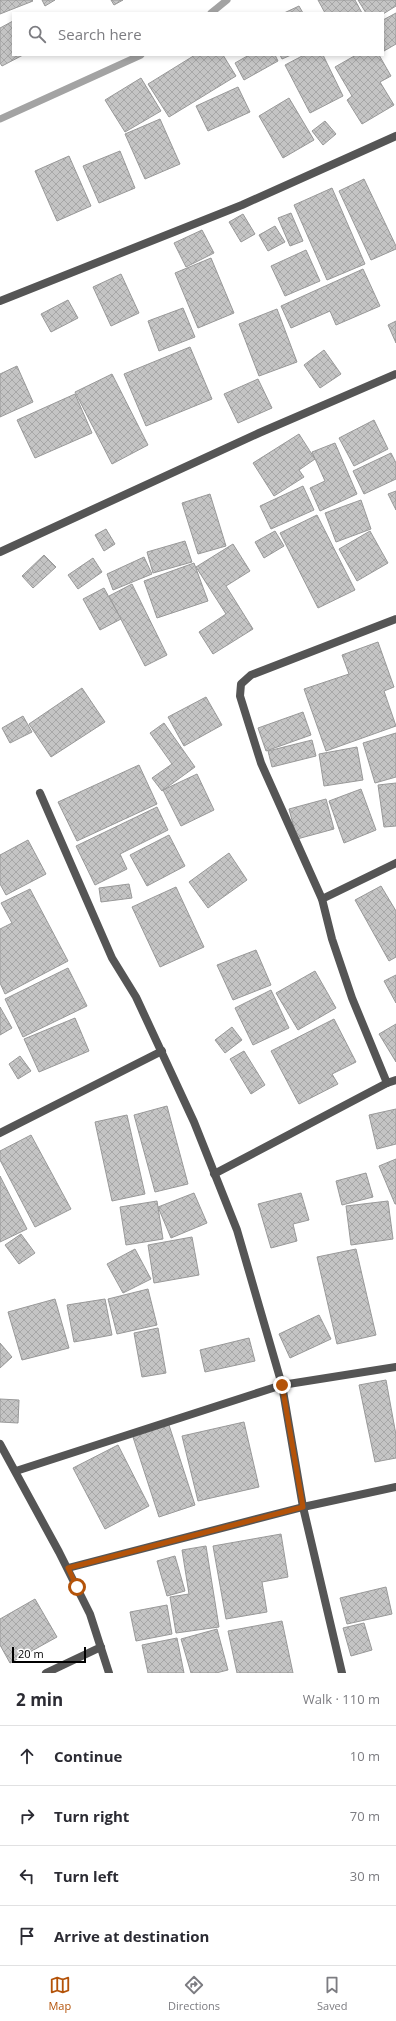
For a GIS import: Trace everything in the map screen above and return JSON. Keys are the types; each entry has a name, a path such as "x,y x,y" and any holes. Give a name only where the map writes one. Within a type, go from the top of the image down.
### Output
{"street":[{"path":"0,301 242,204 396,136"},
{"path":"0,552 259,433 396,374"},
{"path":"387,1083 352,998 332,939 322,899 261,763 240,696 241,684 251,675 396,619"},
{"path":"40,793 112,958 136,997 162,1051 194,1122 237,1230 282,1385 303,1507 342,1673"},
{"path":"322,899 396,863"},
{"path":"0,1133 162,1051"},
{"path":"214,1174 387,1083 396,1080"},
{"path":"16,1471 282,1385 396,1367"},
{"path":"0,1444 68,1568 90,1614 109,1673"},
{"path":"68,1568 303,1507 396,1487"},
{"path":"46,1673 100,1647"}],"building":[{"path":"0,0 32,0 33,1 0,14"},
{"path":"42,0 55,0 45,6"},
{"path":"111,0 123,0 114,5"},
{"path":"318,0 355,0 361,12 324,12"},
{"path":"358,0 396,0 396,6 384,13 384,12 365,12"},
{"path":"299,6 302,12 286,12"},
{"path":"396,13 396,44 384,51 384,19"},
{"path":"12,22 12,56 21,56 2,66 0,63 0,28"},
{"path":"193,56 224,56 236,76 169,117 148,84"},
{"path":"247,56 276,56 278,61 244,80 235,63"},
{"path":"280,56 289,56 282,59"},
{"path":"302,56 323,56 343,96 310,113 285,65"},
{"path":"354,56 380,56 391,76 380,82 394,105 362,124 347,100 352,96 335,67"},
{"path":"141,78 161,111 125,132 105,100"},
{"path":"238,87 250,112 208,131 196,106"},
{"path":"289,98 314,140 283,158 259,116"},
{"path":"160,119 180,164 145,179 125,134"},
{"path":"325,121 336,134 323,145 312,131"},
{"path":"120,151 135,188 99,203 83,166"},
{"path":"69,156 91,206 57,221 35,171"},
{"path":"364,179 396,246 396,249 371,260 339,191"},
{"path":"332,188 365,264 327,280 294,205"},
{"path":"291,213 303,241 290,246 278,218"},
{"path":"243,214 255,234 241,242 229,222"},
{"path":"275,226 285,242 268,251 259,235"},
{"path":"202,230 214,253 186,267 174,243"},
{"path":"306,250 320,281 285,296 271,266"},
{"path":"211,258 234,313 198,328 175,273"},
{"path":"363,269 380,306 336,325 330,311 291,328 281,306"},
{"path":"121,274 139,313 111,326 93,287"},
{"path":"68,300 78,318 51,332 41,314"},
{"path":"183,308 195,337 159,351 148,321"},
{"path":"277,309 297,362 259,376 239,324"},
{"path":"396,321 396,343 388,325"},
{"path":"190,347 212,399 146,426 124,374"},
{"path":"324,350 341,374 320,388 304,365"},
{"path":"17,366 33,402 0,417 0,374"},
{"path":"112,374 148,445 112,464 75,392"},
{"path":"258,379 272,408 238,423 224,394"},
{"path":"75,394 92,433 35,458 17,420"},
{"path":"374,420 388,449 354,466 339,438"},
{"path":"299,434 315,459 299,470 304,477 274,496 253,463"},
{"path":"335,443 357,494 320,511 310,488 325,481 312,452"},
{"path":"391,453 396,463 396,479 364,494 353,471"},
{"path":"303,486 314,510 271,529 260,506"},
{"path":"396,491 396,510 388,494"},
{"path":"210,494 226,546 198,554 182,503"},
{"path":"361,500 371,529 336,542 325,513"},
{"path":"317,515 355,590 318,608 280,533"},
{"path":"106,529 115,544 104,551 95,535"},
{"path":"275,531 284,546 264,558 255,542"},
{"path":"370,531 388,563 357,581 339,549"},
{"path":"185,541 192,562 153,573 147,552"},
{"path":"233,544 250,571 226,586 253,629 213,654 199,632 226,614 196,567"},
{"path":"44,555 56,567 33,588 22,576"},
{"path":"144,557 152,574 113,590 107,574"},
{"path":"93,558 102,572 78,589 68,575"},
{"path":"194,563 208,601 157,618 144,581"},
{"path":"132,584 167,655 145,666 109,596"},
{"path":"104,588 121,619 100,630 83,599"},
{"path":"378,642 394,687 384,691 396,726 326,751 304,689 349,674 342,655"},
{"path":"82,688 105,722 51,757 29,724"},
{"path":"206,697 222,725 184,746 168,717"},
{"path":"303,712 311,735 266,751 258,728"},
{"path":"23,716 32,732 10,743 2,728"},
{"path":"164,723 195,767 162,791 152,778 172,764 150,733"},
{"path":"396,733 396,777 375,783 363,743"},
{"path":"312,740 316,756 272,767 268,751"},
{"path":"357,747 363,780 324,786 319,754"},
{"path":"139,765 157,804 77,841 58,802"},
{"path":"197,774 214,810 181,826 163,790"},
{"path":"396,783 396,826 384,827 378,785"},
{"path":"361,789 376,830 344,843 329,801"},
{"path":"326,799 334,829 297,839 289,809"},
{"path":"157,807 168,830 120,854 127,869 95,885 76,846"},
{"path":"169,835 185,866 147,886 130,855"},
{"path":"28,840 46,874 6,895 0,884 0,855"},
{"path":"229,853 247,880 208,908 189,882"},
{"path":"129,884 132,898 101,902 99,888"},
{"path":"381,886 396,911 396,957 389,961 355,900"},
{"path":"176,887 204,947 160,967 132,907"},
{"path":"30,889 68,961 5,994 0,983 0,929 12,923 1,903"},
{"path":"256,950 271,985 233,1000 217,965"},
{"path":"68,968 87,1006 23,1037 5,999"},
{"path":"315,971 336,1008 298,1030 276,993"},
{"path":"396,975 396,1003 384,981"},
{"path":"271,990 289,1028 253,1045 235,1008"},
{"path":"0,1007 12,1028 0,1035"},
{"path":"75,1018 89,1051 39,1072 24,1039"},
{"path":"334,1019 356,1062 332,1074 338,1084 299,1104 271,1051"},
{"path":"396,1024 396,1062 379,1034"},
{"path":"232,1027 242,1040 225,1053 215,1040"},
{"path":"244,1051 265,1085 251,1094 230,1059"},
{"path":"20,1056 31,1071 18,1079 9,1064"},
{"path":"167,1106 188,1184 155,1192 134,1115"},
{"path":"396,1109 396,1144 377,1149 369,1115"},
{"path":"127,1115 145,1194 112,1201 95,1122"},
{"path":"31,1135 71,1209 35,1227 0,1160 0,1151"},
{"path":"396,1159 396,1204 395,1204 379,1166"},
{"path":"366,1173 373,1197 342,1205 336,1181"},
{"path":"0,1176 27,1229 0,1242"},
{"path":"194,1193 207,1223 171,1238 158,1207"},
{"path":"301,1193 309,1220 293,1224 297,1241 271,1248 258,1204"},
{"path":"157,1201 163,1239 126,1245 120,1207"},
{"path":"388,1201 393,1239 351,1245 346,1206"},
{"path":"21,1234 35,1253 19,1264 5,1245"},
{"path":"192,1237 199,1275 154,1283 148,1245"},
{"path":"135,1249 151,1279 123,1293 107,1264"},
{"path":"356,1249 376,1335 337,1344 317,1257"},
{"path":"148,1289 157,1325 117,1334 108,1299"},
{"path":"55,1299 69,1348 22,1360 8,1312"},
{"path":"105,1299 112,1335 74,1342 67,1305"},
{"path":"319,1315 331,1339 290,1358 279,1334"},
{"path":"158,1328 166,1373 142,1377 134,1333"},
{"path":"249,1338 255,1361 205,1372 200,1350"},
{"path":"0,1343 12,1357 0,1368"},
{"path":"386,1380 396,1435 396,1458 375,1462 359,1385"},
{"path":"0,1399 19,1400 18,1423 0,1422"},
{"path":"168,1422 195,1505 159,1517 132,1434"},
{"path":"244,1422 259,1487 198,1501 182,1436"},
{"path":"118,1445 149,1506 105,1529 73,1468"},
{"path":"281,1534 288,1577 262,1582 267,1612 226,1619 213,1546"},
{"path":"206,1546 219,1627 176,1633 170,1597 189,1594 182,1550"},
{"path":"175,1556 185,1591 167,1596 157,1561"},
{"path":"386,1587 392,1614 347,1624 340,1598"},
{"path":"35,1599 57,1637 10,1663 0,1645 0,1619"},
{"path":"167,1605 172,1634 136,1641 130,1612"},
{"path":"282,1621 293,1673 237,1673 228,1631"},
{"path":"364,1623 372,1650 351,1656 343,1628"},
{"path":"217,1629 228,1670 216,1673 191,1673 181,1639"},
{"path":"177,1638 184,1673 148,1673 142,1645"}],"waterway":[{"path":"212,12 227,0"},
{"path":"0,119 139,56"}],"route":[{"path":"77,1587 68,1568 303,1507 282,1385"}]}
